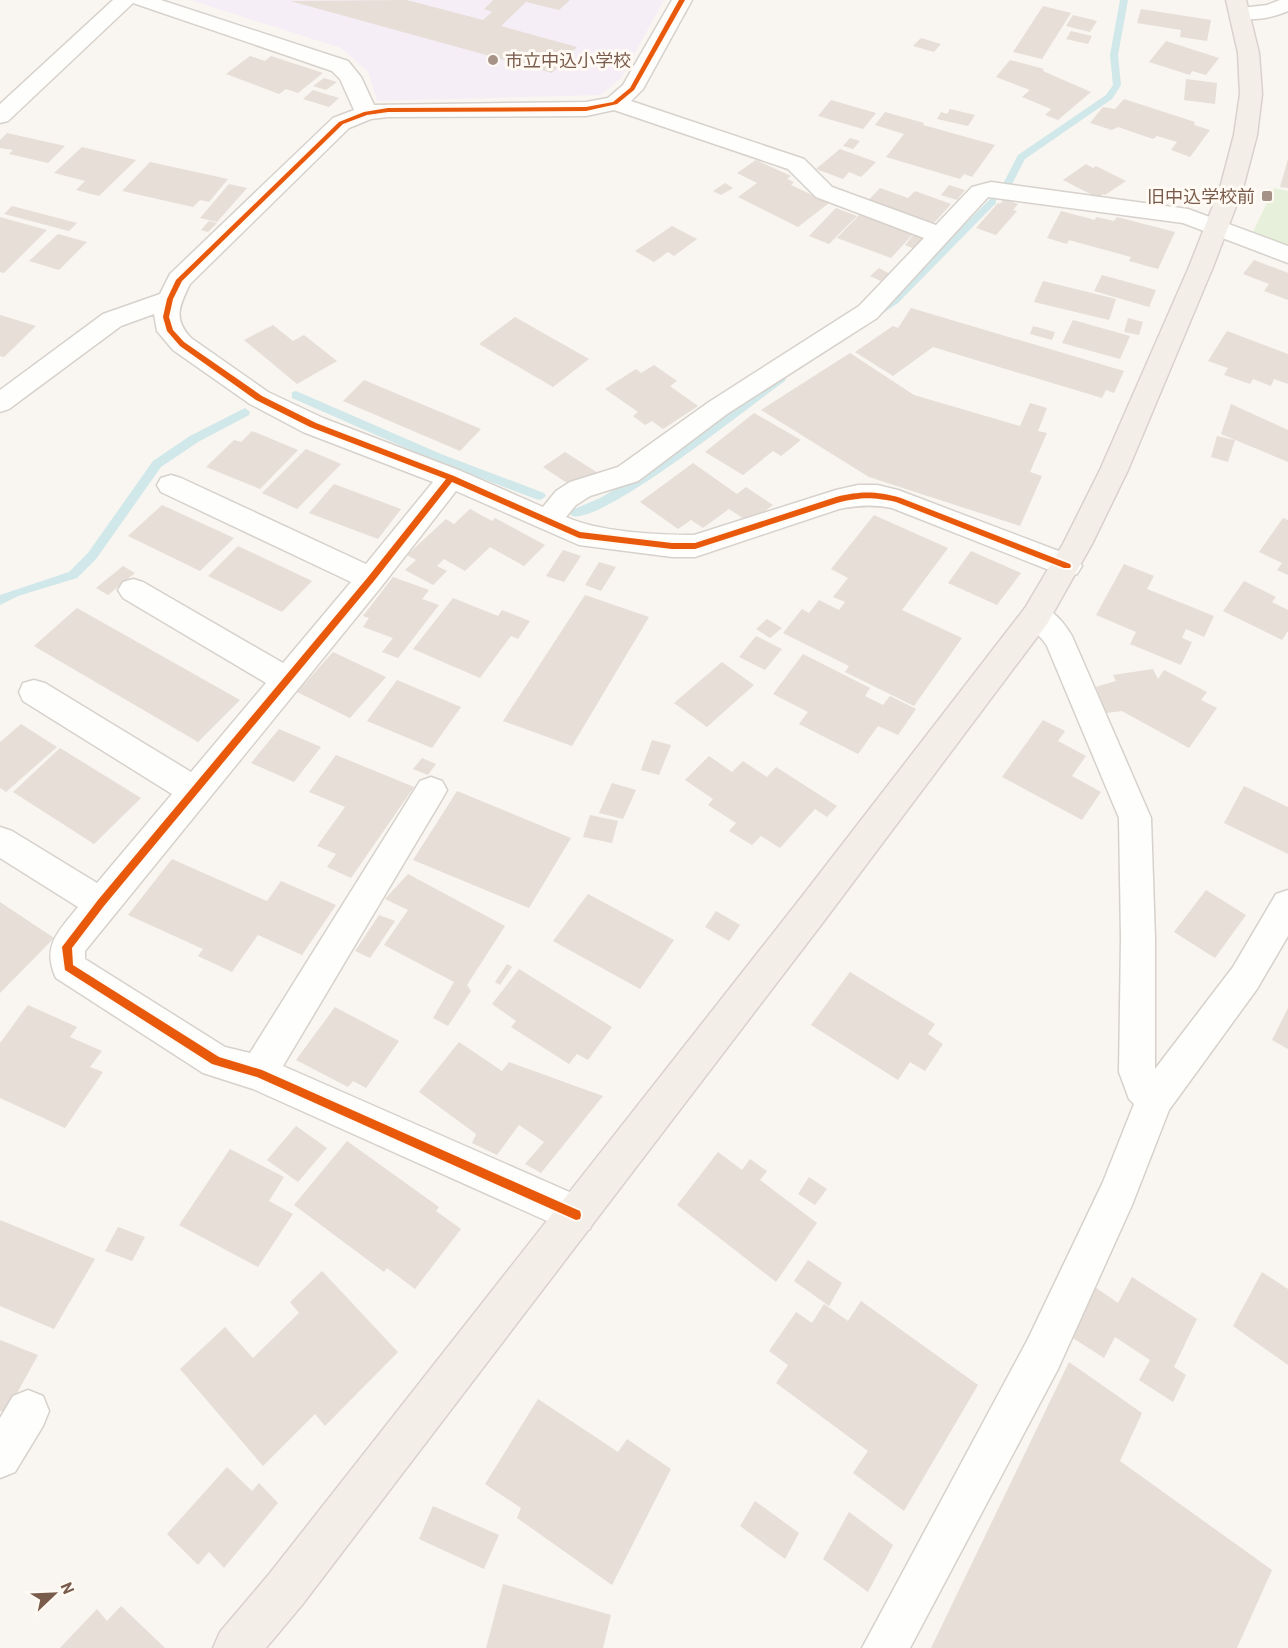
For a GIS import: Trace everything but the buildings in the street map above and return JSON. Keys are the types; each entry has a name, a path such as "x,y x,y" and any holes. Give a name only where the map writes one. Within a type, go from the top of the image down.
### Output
{"main road":[{"path":"236,1648 286,1589 576,1215 1036,616 1067,566 1108,486 1217,227 1240,159 1251,105 1245,32 1238,7"}],"street":[{"path":"0,116 125,0"},
{"path":"141,0 340,66 350,77 366,113"},
{"path":"682,0 632,89 615,103 586,109 388,110 366,113 341,123 179,280 170,299 166,317 170,331 182,344 259,398 313,425 451,478 579,535 672,546 694,546 836,500 858,495 877,495 916,506 1067,566"},
{"path":"1238,7 1269,11 1288,4"},
{"path":"615,103 796,164 824,192 939,235"},
{"path":"548,520 567,498 580,489 628,474 771,372 854,323 886,294 980,192 991,189 1188,216 1288,255"},
{"path":"0,403 112,320 170,299"},
{"path":"451,478 287,680 101,903 68,947 68,967 216,1061 258,1073 576,1215"},
{"path":"171,485 370,579"},
{"path":"133,590 287,680"},
{"path":"1036,616 1051,627 1061,644 1135,818 1138,939 1137,1072 1142,1087 1155,1099"},
{"path":"34,692 194,791"},
{"path":"258,1073 431,789"},
{"path":"0,841 101,903"},
{"path":"885,1648 1043,1354 1118,1192 1155,1099 1245,978 1288,904"},
{"path":"0,1457 28,1411"}],"shaded area":[{"name":"市立中込小学校","path":"190,0 664,0 621,78 601,95 377,101 368,71 341,48"}],"green space":[{"path":"1274,188 1288,191 1288,246 1253,232"}],"waterway":[{"path":"1008,184 1021,157 1109,97 1117,85 1114,55 1124,0"},
{"path":"876,313 894,301 993,201"},
{"path":"576,513 604,501 657,470 781,378"},
{"path":"296,395 437,457 540,496"},
{"path":"0,600 14,593 73,575 92,556 157,464 194,439 245,412"}],"cycle path":[{"path":"682,0 632,89 615,103 586,109 388,110 366,113 341,123 179,280 170,299 166,317 170,331 182,344 259,398 313,425 451,478 579,535 672,546 695,546 836,500 858,495 877,495 898,500 1067,566"},
{"path":"451,478 371,579 101,903 67,947 68,967 216,1061 258,1073 576,1215"}],"place":[{"name":"市立中込小学校","path":"493,60"},
{"name":"旧中込学校前","path":"1267,196"}]}
